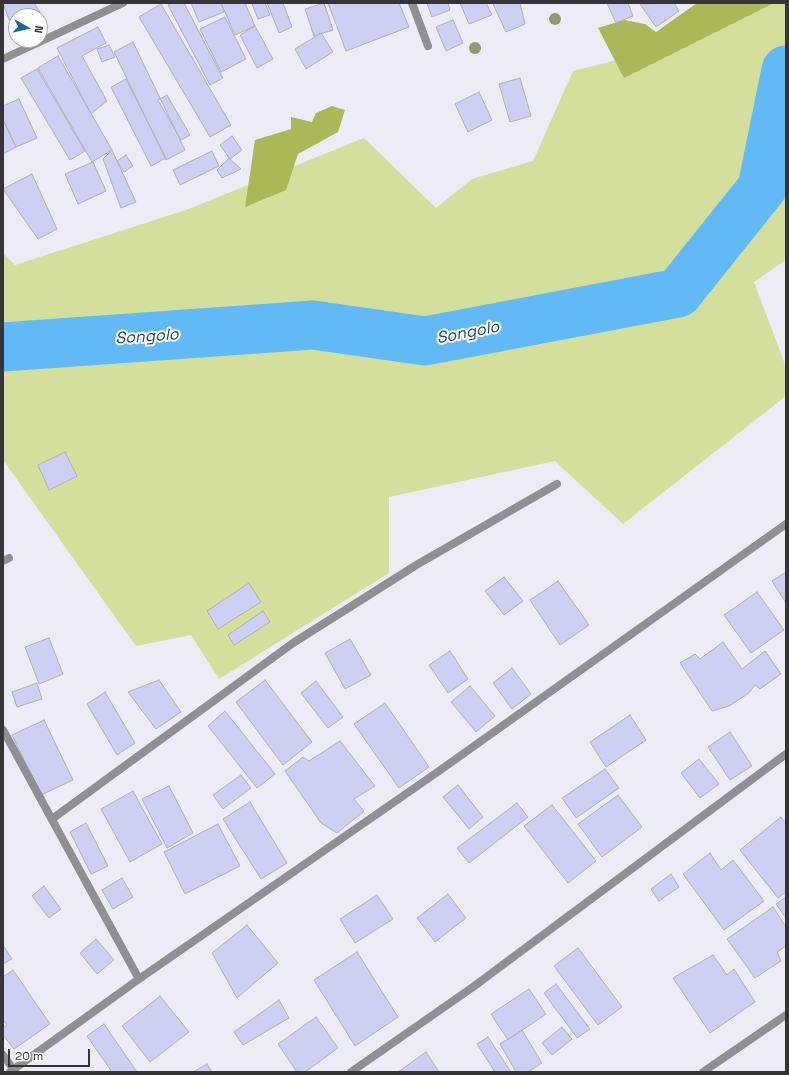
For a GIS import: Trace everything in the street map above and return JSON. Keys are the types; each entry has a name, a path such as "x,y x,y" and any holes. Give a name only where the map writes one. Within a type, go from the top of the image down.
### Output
{"street":[{"path":"3,59 123,3"},
{"path":"412,3 428,46"},
{"path":"52,819 293,644 418,564 557,484"},
{"path":"3,1055 12,1071 139,978 439,771 786,524"},
{"path":"3,730 139,978"},
{"path":"351,1072 473,987 786,754"},
{"path":"703,1072 786,1015"}],"green space":[{"path":"697,3 774,3 624,78 598,28 624,20 645,24 656,32"},
{"path":"761,3 786,3 786,260 754,282 786,367 786,396 623,524 555,461 389,497 389,573 219,679 191,635 136,646 3,460 3,253 15,265 186,210 364,138 436,208 472,179 533,161 573,71 704,38"},
{"path":"332,106 345,110 338,132 298,154 286,190 245,207 255,140 291,129 291,117 312,122 316,113"}],"building":[{"path":"3,3 34,3 37,8 8,8 8,17"},
{"path":"173,3 184,3 223,78 210,85 168,5"},
{"path":"191,3 221,3 224,12 199,22"},
{"path":"221,3 245,3 255,26 235,35"},
{"path":"265,3 270,15 258,19 252,4"},
{"path":"267,3 283,3 292,27 279,33"},
{"path":"324,3 333,30 314,36 305,9"},
{"path":"328,3 399,3 409,27 346,51"},
{"path":"427,3 448,3 450,10 432,17"},
{"path":"460,3 486,3 492,15 469,24"},
{"path":"520,3 525,24 506,32 493,4"},
{"path":"607,3 628,3 633,16 616,23"},
{"path":"674,3 679,11 656,27 640,4"},
{"path":"161,4 231,125 210,137 139,17"},
{"path":"225,17 246,59 221,72 200,29"},
{"path":"453,20 463,43 446,51 436,27"},
{"path":"255,26 273,59 257,68 240,35"},
{"path":"98,27 106,43 82,56 107,101 91,114 57,48"},
{"path":"321,33 333,52 306,69 295,49"},
{"path":"133,42 185,150 166,160 114,52"},
{"path":"109,45 115,57 102,62 97,49"},
{"path":"58,56 112,150 92,162 38,68"},
{"path":"37,69 85,151 70,160 21,78"},
{"path":"520,78 531,116 510,122 499,84"},
{"path":"126,79 166,158 151,166 111,87"},
{"path":"479,92 492,120 468,132 455,104"},
{"path":"167,95 190,135 181,140 158,100"},
{"path":"19,99 37,138 16,147 3,119 3,106"},
{"path":"3,120 16,147 3,154"},
{"path":"232,136 242,150 230,159 220,145"},
{"path":"112,150 136,202 121,208 103,159"},
{"path":"212,151 219,166 180,185 173,170"},
{"path":"126,155 133,166 124,172 117,161"},
{"path":"229,158 241,169 222,178 217,170"},
{"path":"93,162 106,191 78,204 65,174"},
{"path":"32,174 57,229 38,239 3,189"},
{"path":"65,452 77,476 49,490 38,465"},
{"path":"786,572 786,603 772,581"},
{"path":"504,577 523,601 504,615 485,591"},
{"path":"558,581 589,625 560,645 530,600"},
{"path":"249,583 261,602 218,629 207,611"},
{"path":"757,592 784,630 751,653 724,615"},
{"path":"263,611 270,622 234,645 228,635"},
{"path":"49,638 63,674 39,684 25,647"},
{"path":"350,639 371,675 345,689 325,653"},
{"path":"723,642 742,669 765,651 781,674 760,689 755,685 749,693 729,706 712,711 680,663 695,654 700,659"},
{"path":"450,651 468,679 448,693 429,665"},
{"path":"512,668 531,694 512,709 493,683"},
{"path":"159,680 181,712 156,729 128,692"},
{"path":"265,680 312,742 283,765 236,702"},
{"path":"316,681 343,717 328,728 301,693"},
{"path":"37,683 42,699 17,707 12,692"},
{"path":"470,686 495,716 476,732 451,702"},
{"path":"105,692 135,743 117,755 87,704"},
{"path":"385,703 429,767 399,788 354,724"},
{"path":"225,711 275,774 257,788 208,726"},
{"path":"630,715 646,740 606,767 590,742"},
{"path":"44,720 73,780 41,795 12,735"},
{"path":"730,732 752,766 730,780 708,747"},
{"path":"340,741 375,786 354,799 364,811 337,833 321,823 285,771 303,757 309,761"},
{"path":"699,759 719,784 700,798 681,773"},
{"path":"605,769 619,788 576,818 562,798"},
{"path":"241,775 251,788 223,809 213,795"},
{"path":"458,785 483,817 469,829 443,797"},
{"path":"169,786 193,833 167,848 142,799"},
{"path":"133,791 162,844 130,862 101,809"},
{"path":"618,795 642,827 602,857 578,824"},
{"path":"250,802 287,863 261,879 223,819"},
{"path":"517,803 528,817 469,863 457,848"},
{"path":"552,805 596,861 568,883 524,826"},
{"path":"781,817 786,824 786,892 778,898 740,850"},
{"path":"86,823 108,866 91,874 70,832"},
{"path":"218,824 240,866 185,894 164,852"},
{"path":"710,853 721,870 733,860 764,901 724,930 683,874"},
{"path":"671,874 679,887 659,901 651,889"},
{"path":"122,878 133,897 113,909 102,890"},
{"path":"44,886 61,909 49,918 32,896"},
{"path":"448,894 466,918 435,942 417,918"},
{"path":"377,895 393,919 355,943 340,919"},
{"path":"786,897 786,918 776,904"},
{"path":"773,907 786,927 786,946 777,952 781,961 755,978 727,939"},
{"path":"247,925 278,963 237,998 212,953"},
{"path":"96,939 114,960 97,974 80,953"},
{"path":"3,945 12,959 3,964"},
{"path":"578,948 622,1007 598,1025 554,966"},
{"path":"357,952 398,1017 355,1046 314,980"},
{"path":"713,955 727,975 734,969 755,1002 710,1033 673,978"},
{"path":"13,970 50,1024 14,1049 3,1035 3,1028 7,1025 3,1020 3,977"},
{"path":"556,984 590,1029 577,1038 544,993"},
{"path":"529,989 546,1014 508,1040 491,1014"},
{"path":"160,996 189,1032 150,1062 122,1026"},
{"path":"279,1000 289,1018 243,1045 234,1032"},
{"path":"316,1017 338,1048 305,1072 297,1072 278,1044"},
{"path":"104,1024 137,1072 112,1072 87,1036"},
{"path":"562,1027 572,1039 552,1055 542,1043"},
{"path":"522,1030 542,1063 528,1072 516,1072 500,1044"},
{"path":"488,1037 511,1072 495,1072 477,1044"},
{"path":"426,1052 439,1072 398,1072"},
{"path":"207,1064 212,1072 193,1072"}],"waterway":[{"name":"Songolo","path":"3,347 313,325 425,341 678,293 762,188 786,70"}]}
